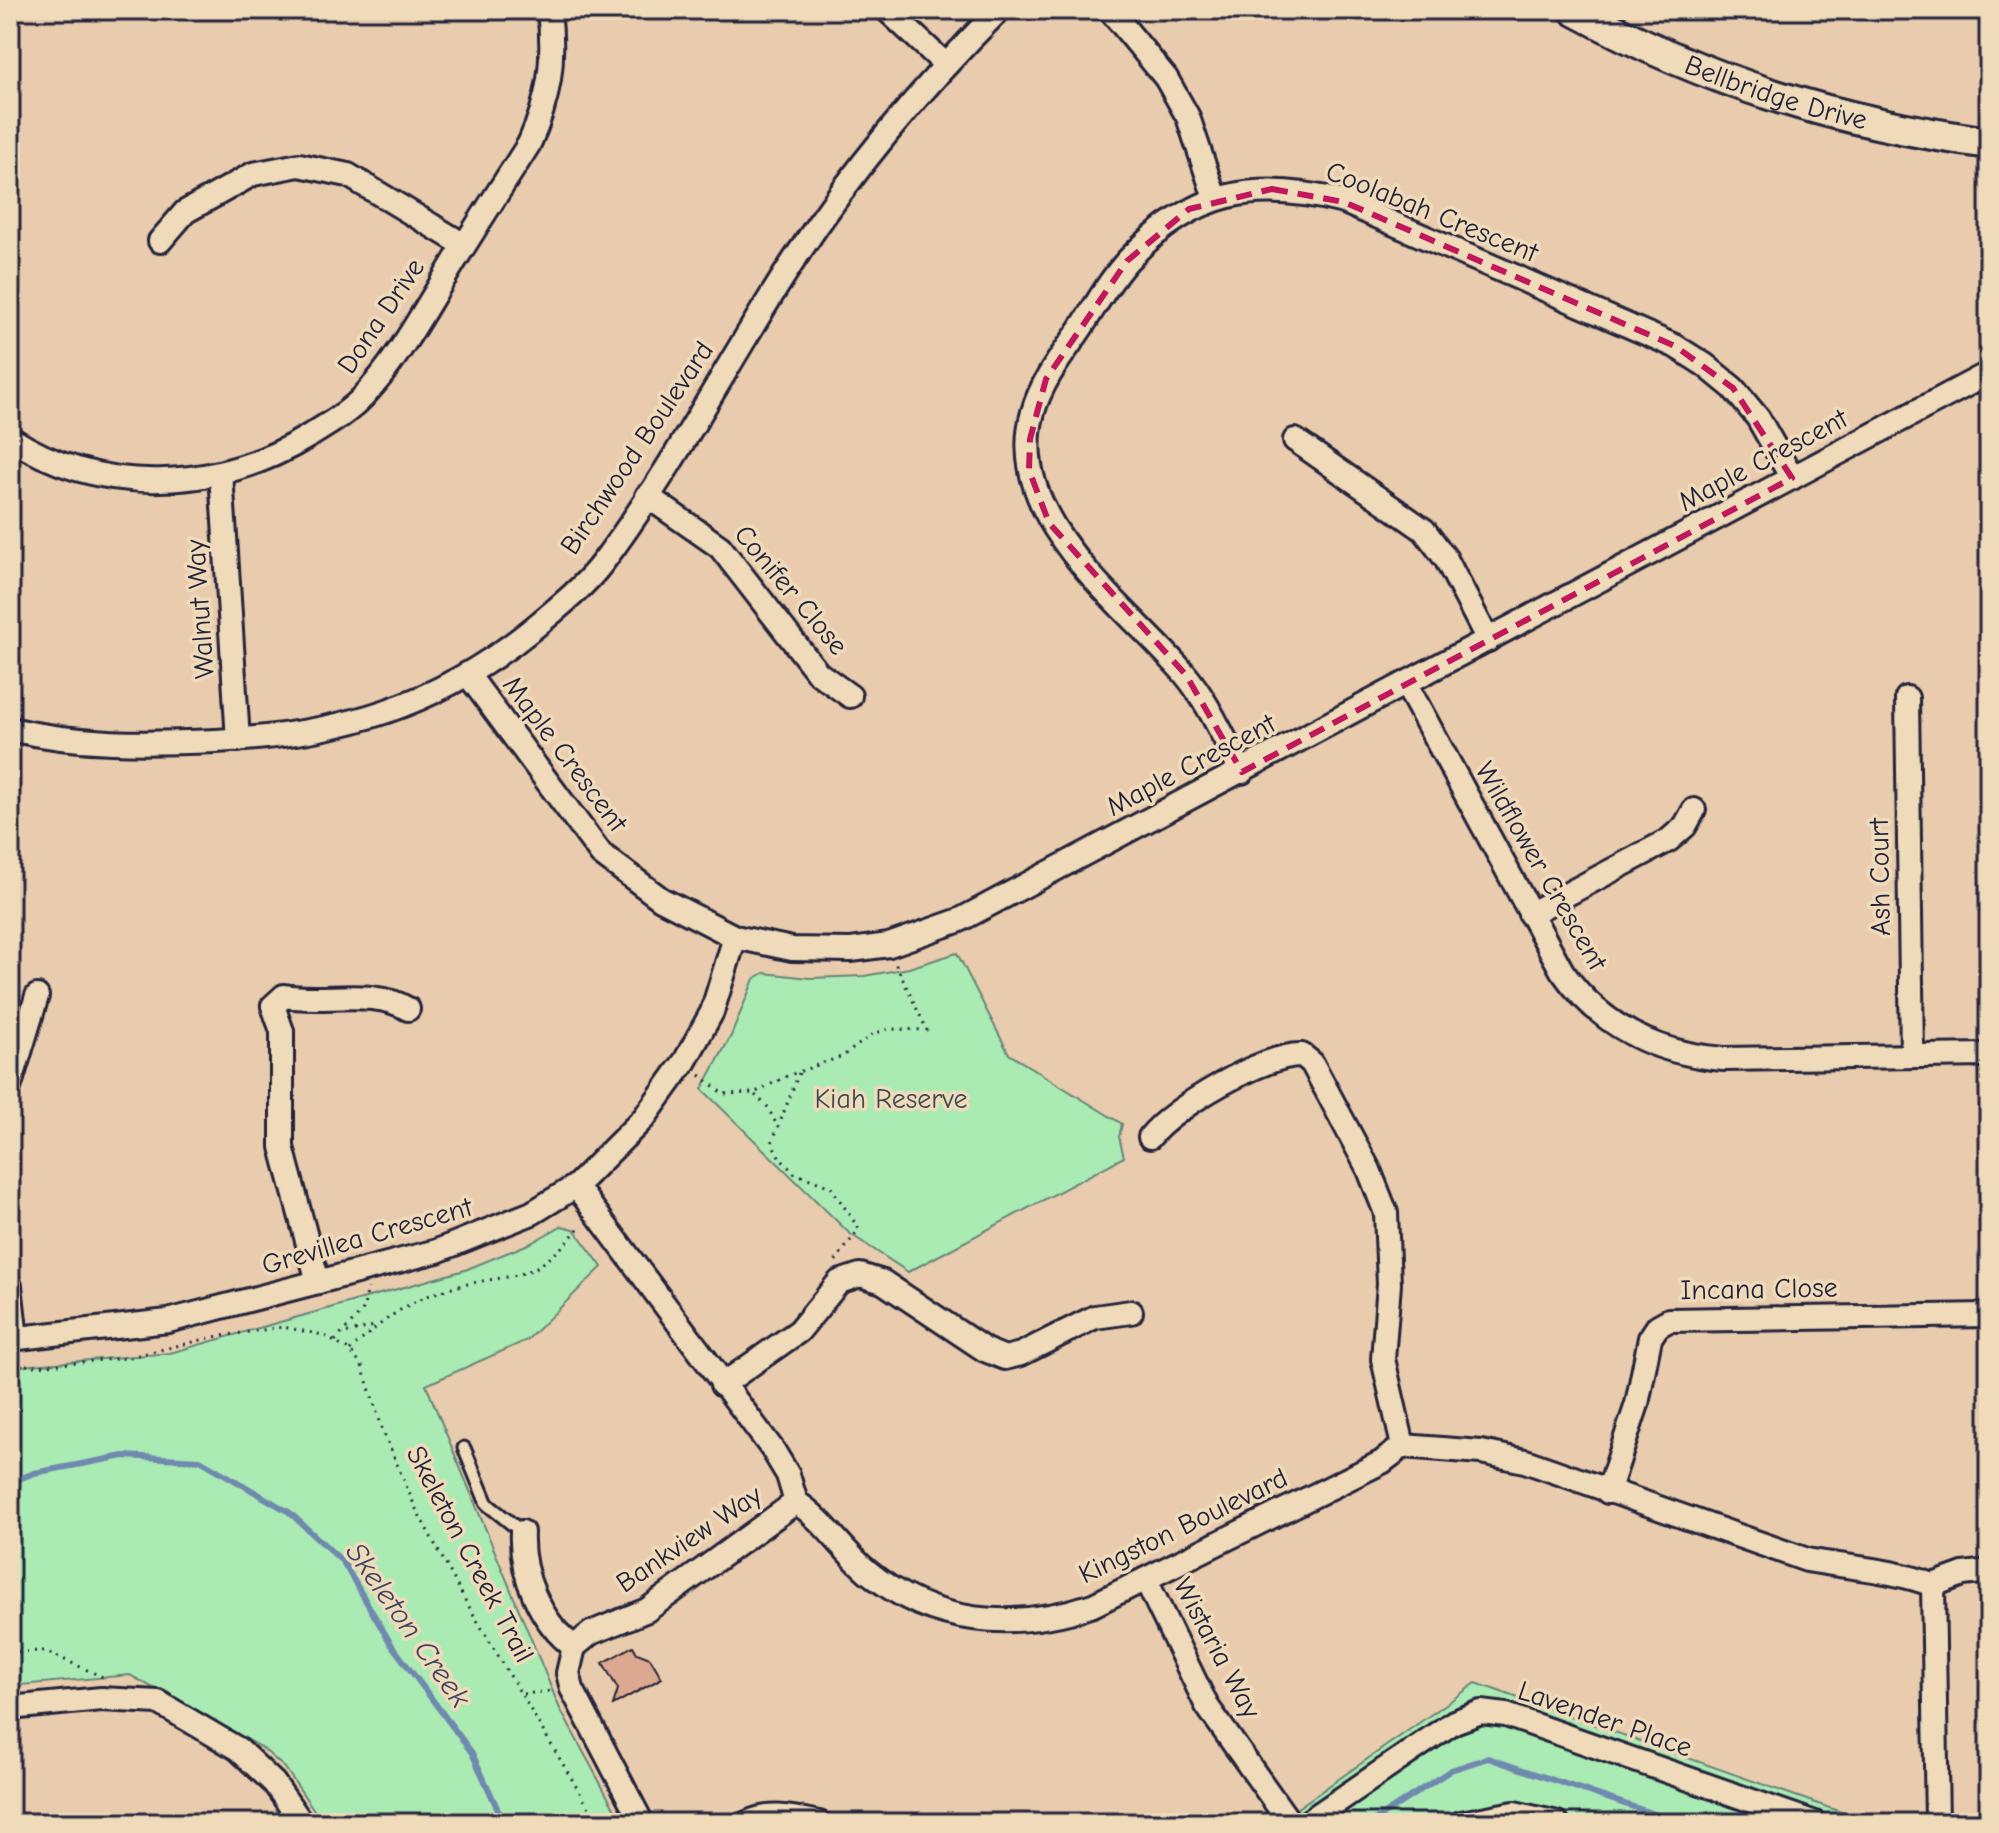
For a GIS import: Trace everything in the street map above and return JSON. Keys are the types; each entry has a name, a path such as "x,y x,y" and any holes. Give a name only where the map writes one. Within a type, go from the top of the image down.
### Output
{"street":[{"name":"Dona Drive","path":"10,438 65,465 112,478 152,481 221,474 283,452 360,400 393,363 529,144 545,109 552,74 549,10"},
{"path":"887,10 945,64"},
{"name":"Birchwood Boulevard","path":"10,729 45,737 111,744 238,740 301,734 410,705 469,676 555,610 601,564 647,496 796,256 865,159 945,64 999,10"},
{"path":"1110,10 1166,78 1188,117 1215,198"},
{"name":"Bellbridge Drive","path":"1575,10 1649,49 1727,82 1791,103 1863,122 1989,143"},
{"path":"160,241 185,212 253,174 299,165 348,175 464,245"},
{"name":"Coolabah Crescent","path":"1242,772 1186,675 1049,523 1029,470 1032,414 1046,379 1127,261 1189,209 1215,198 1272,189 1308,193 1344,202 1675,346 1733,388 1758,418 1792,478"},
{"name":"Maple Crescent","path":"469,676 601,854 661,899 735,937 792,949 851,950 889,945 960,920 1407,686 1989,373"},
{"path":"1295,440 1424,530 1446,559 1488,640"},
{"name":"Walnut Way","path":"221,474 238,740"},
{"name":"Conifer Close","path":"647,496 720,547 818,673 850,696"},
{"name":"Wildflower Crescent","path":"1407,686 1530,914 1577,993 1599,1013 1638,1039 1664,1049 1724,1059 1989,1055"},
{"name":"Ash Court","path":"1907,698 1912,1056"},
{"path":"1530,914 1669,840 1685,826 1694,810"},
{"name":"Grevillea Crescent","path":"13,1339 168,1321 437,1251 494,1231 576,1186 644,1118 685,1061 712,1012 735,937"},
{"path":"10,1085 37,996"},
{"path":"318,1282 282,1147 282,1031 273,1006 284,996 307,1000 379,999 408,1009"},
{"path":"1150,1137 1174,1112 1274,1058 1302,1055 1312,1063 1369,1170 1386,1213 1390,1261 1383,1359 1403,1446 1481,1452 1525,1461 1807,1560 1856,1569 1898,1572 1933,1585 1963,1574 1989,1571"},
{"path":"576,1186 781,1462 796,1502"},
{"path":"722,1385 799,1331 839,1282 860,1275 872,1276 985,1350 1005,1358 1021,1354 1095,1317 1131,1312"},
{"path":"10,1286 13,1339"},
{"name":"Incana Close","path":"1608,1492 1637,1404 1650,1338 1658,1326 1669,1320 1989,1315"},
{"name":"Kingston Boulevard","path":"796,1502 819,1517 866,1570 905,1597 973,1620 1004,1622 1055,1618 1146,1580 1382,1462 1403,1446"},
{"name":"Bankview Way","path":"574,1647 591,1633 647,1610 796,1502"},
{"path":"522,1532 526,1570 543,1615 560,1637 574,1647 568,1673 572,1689 642,1823"},
{"name":"Wistaria Way","path":"1146,1580 1207,1706 1290,1823"},
{"path":"1933,1585 1937,1823"},
{"path":"10,1708 101,1699 158,1702 238,1749 274,1783 302,1823"},
{"name":"Lavender Place","path":"1306,1823 1454,1722 1481,1712 1506,1715 1815,1823"},
{"path":"1461,1823 1514,1813 1557,1823"},
{"path":"747,1823 757,1818 782,1815 819,1823"}],"lane":[{"path":"464,1448 487,1504 522,1532"}],"path":[{"path":"685,1061 723,1094 754,1093 800,1071 843,1056 873,1034 889,1029 927,1030 889,945"},
{"path":"800,1071 772,1143 780,1158 794,1173 831,1187 859,1229 830,1268 839,1282"},
{"path":"754,1093 767,1106 778,1127"},
{"path":"350,1351 377,1325 409,1305 442,1291 522,1276 537,1269 560,1252 593,1211"},
{"path":"335,1341 363,1310 369,1293 364,1270"},
{"path":"343,1334 377,1325"},
{"name":"Skeleton Creek Trail","path":"10,1364 37,1366 126,1358 214,1337 283,1327 304,1329 335,1341 350,1351 362,1366 383,1431 416,1509 465,1600 598,1823"},
{"path":"523,1694 572,1689"}],"highlighted area":[{"path":"1272,189 1344,202 1675,346 1733,388 1792,478 1242,772 1186,675 1049,523 1029,470 1030,439 1046,379 1127,261 1189,209"}],"green space":[{"name":"Kiah Reserve","path":"957,953 1009,1054 1122,1124 1119,1137 1124,1157 908,1272 849,1233 702,1089 731,1036 754,979 764,973 810,978 864,976 909,968"},
{"path":"561,1226 574,1229 602,1267 527,1340 426,1385 560,1709 622,1823 323,1823 285,1768 261,1747 130,1675 10,1686 10,1367 170,1353 465,1270 531,1243"},
{"path":"1476,1683 1872,1823 1276,1823"}],"building":[{"path":"633,1646 637,1653 650,1658 662,1678 613,1705 618,1689 603,1663"}],"waterway":[{"name":"Skeleton Creek","path":"10,1483 34,1473 124,1456 200,1460 289,1512 343,1562 391,1644 472,1753 504,1823"},
{"path":"1370,1823 1451,1770 1488,1758 1681,1823"}]}
